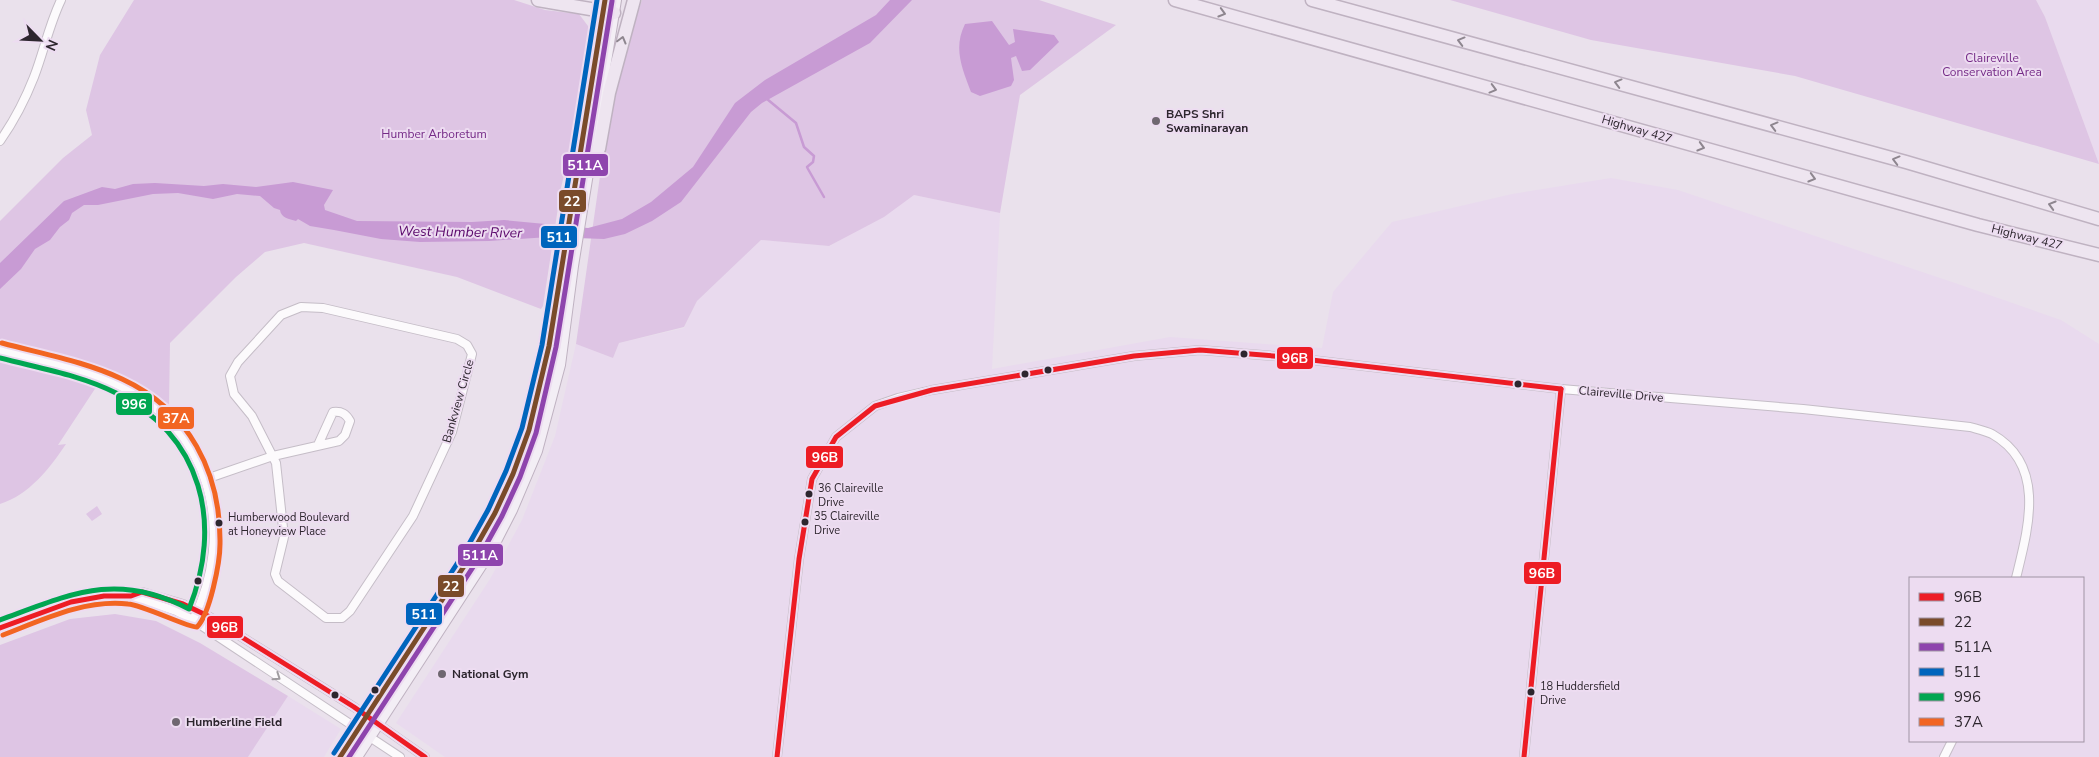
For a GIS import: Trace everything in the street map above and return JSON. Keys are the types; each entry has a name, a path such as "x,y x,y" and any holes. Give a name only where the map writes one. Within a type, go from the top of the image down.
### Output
{"highway":[{"path":"538,0 607,8"},
{"path":"592,152 599,148 613,77 634,0"},
{"name":"Highway 427","path":"1175,0 1960,220 2099,255"},
{"path":"1312,0 1896,160 2099,219"},
{"path":"2082,252 2099,261"}],"main road":[{"path":"340,757 470,557 504,494 524,445 538,398 607,8 616,0"},
{"path":"357,757 481,566 521,491 543,431 555,389 592,152 607,8"}],"street":[{"path":"0,141 16,119 31,84 51,20 61,0"},
{"name":"Bankview Circle","path":"301,307 323,308 457,338 467,345 472,354 470,368 452,432 417,508 350,611 342,618 326,618 278,581 276,574 284,537 280,490 273,456 252,416 234,394 230,376 238,362 281,315 301,307"},
{"path":"0,350 120,386 146,401 183,436 195,454 206,479 212,510 214,550 211,572 193,620"},
{"name":"Claireville Drive","path":"777,757 799,560 812,479 836,437 875,406 898,398 941,388 1134,356 1200,350 1286,357 1561,389 1843,413 1970,427 1992,434 2021,463 2030,488 2030,503 2016,577"},
{"path":"1524,757 1561,389"},
{"path":"206,479 273,456 339,442 345,435 350,421 346,415 340,411 333,412 318,445"},
{"path":"131,596 142,592 198,610 367,716 425,757"},
{"path":"0,628 71,602 104,596 131,596 176,611 193,620 400,757"},
{"path":"1944,757 1952,742"}],"shaded area":[{"path":"2036,0 2099,0 2099,164 2045,17"},
{"path":"1611,178 1678,190 1955,283 2061,320 2099,344 2099,757 445,757 396,723 490,579 522,520 555,436 576,344 613,358 619,343 684,328 697,301 761,240 830,246 914,195 1000,213 992,369 1170,337 1322,348 1333,292 1392,222 1512,194"},
{"path":"288,696 341,729 324,757 248,757"}],"green space":[{"name":"Humber Arboretum","path":"134,0 514,0 545,10 579,14 588,26 590,43 579,111 561,188 543,306 541,309 457,277 304,243 265,252 236,277 170,343 169,405 108,369 58,445 66,444 53,462 38,480 11,500 0,504 0,221 63,158 92,135 86,110 100,55"},
{"path":"642,0 1039,0 1116,25 1020,95 1000,213 914,195 884,217 829,246 761,240 697,301 684,327 619,343 613,358 576,344 608,120 624,54"},
{"name":"Claireville Conservation Area","path":"1450,0 2036,0 2045,17 2099,164 1795,76 1591,40"},
{"path":"97,506 102,514 92,521 86,514"},
{"path":"115,614 156,621 200,643 288,696 248,757 0,757 0,645 70,619"}],"water":[{"name":"West Humber River","path":"890,0 912,0 870,43 762,103 751,112 681,202 652,221 625,234 604,239 549,237 489,241 420,242 381,239 310,226 298,219 296,221 288,219 282,215 280,210 274,208 260,196 237,194 213,199 178,193 153,194 98,205 84,205 72,213 69,220 60,227 50,240 35,249 21,269 0,289 0,263 64,201 102,187 115,189 133,184 155,183 204,186 223,184 256,187 293,182 333,190 324,205 325,210 357,221 472,222 504,220 588,228 622,219 651,202 693,167 735,103 765,80 876,15"},
{"path":"992,21 1009,45 1015,42 1013,29 1054,35 1059,42 1030,70 1022,71 1016,56 1011,58 1014,80 1011,86 980,96 971,92 962,66 959,50 961,33 965,24"}],"waterway":[{"path":"767,99 796,123 804,147 814,156 813,162 807,167 824,197"}],"transit line":[{"name":"511","path":"334,753 464,553 488,510 506,471 522,428 542,345 597,0"},
{"name":"22","path":"340,757 470,557 495,513 513,474 529,430 549,346 605,0"},
{"name":"511A","path":"349,757 477,561 502,516 520,477 536,433 556,347 612,1"},
{"name":"37A","path":"2,343 108,373 145,392 166,408 183,426 207,468 215,492 220,544 216,575 210,600 197,627 135,605 112,603 64,612 3,635"},
{"name":"96B","path":"777,757 799,559 812,479 836,437 875,406 932,390 1134,356 1200,350 1286,357 1561,389"},
{"name":"996","path":"0,358 88,381 116,393 146,411 169,433 186,458 198,485 204,515 204,545 199,577 189,609 163,597 139,591 94,590 49,602 0,620"},
{"name":"96B","path":"1524,757 1561,389"},
{"name":"96B","path":"0,628 71,602 104,596 131,596 142,592 183,604 208,616 354,707 425,757"}],"place":[{"name":"BAPS Shri Swaminarayan","path":"1156,121"},
{"name":"36 Claireville Drive","path":"809,494"},
{"name":"35 Claireville Drive","path":"805,522"},
{"name":"Humberwood Boulevard at Honeyview Place","path":"219,523"},
{"name":"National Gym","path":"442,674"},
{"name":"18 Huddersfield Drive","path":"1531,692"},
{"name":"Humberline Field","path":"176,722"}]}
